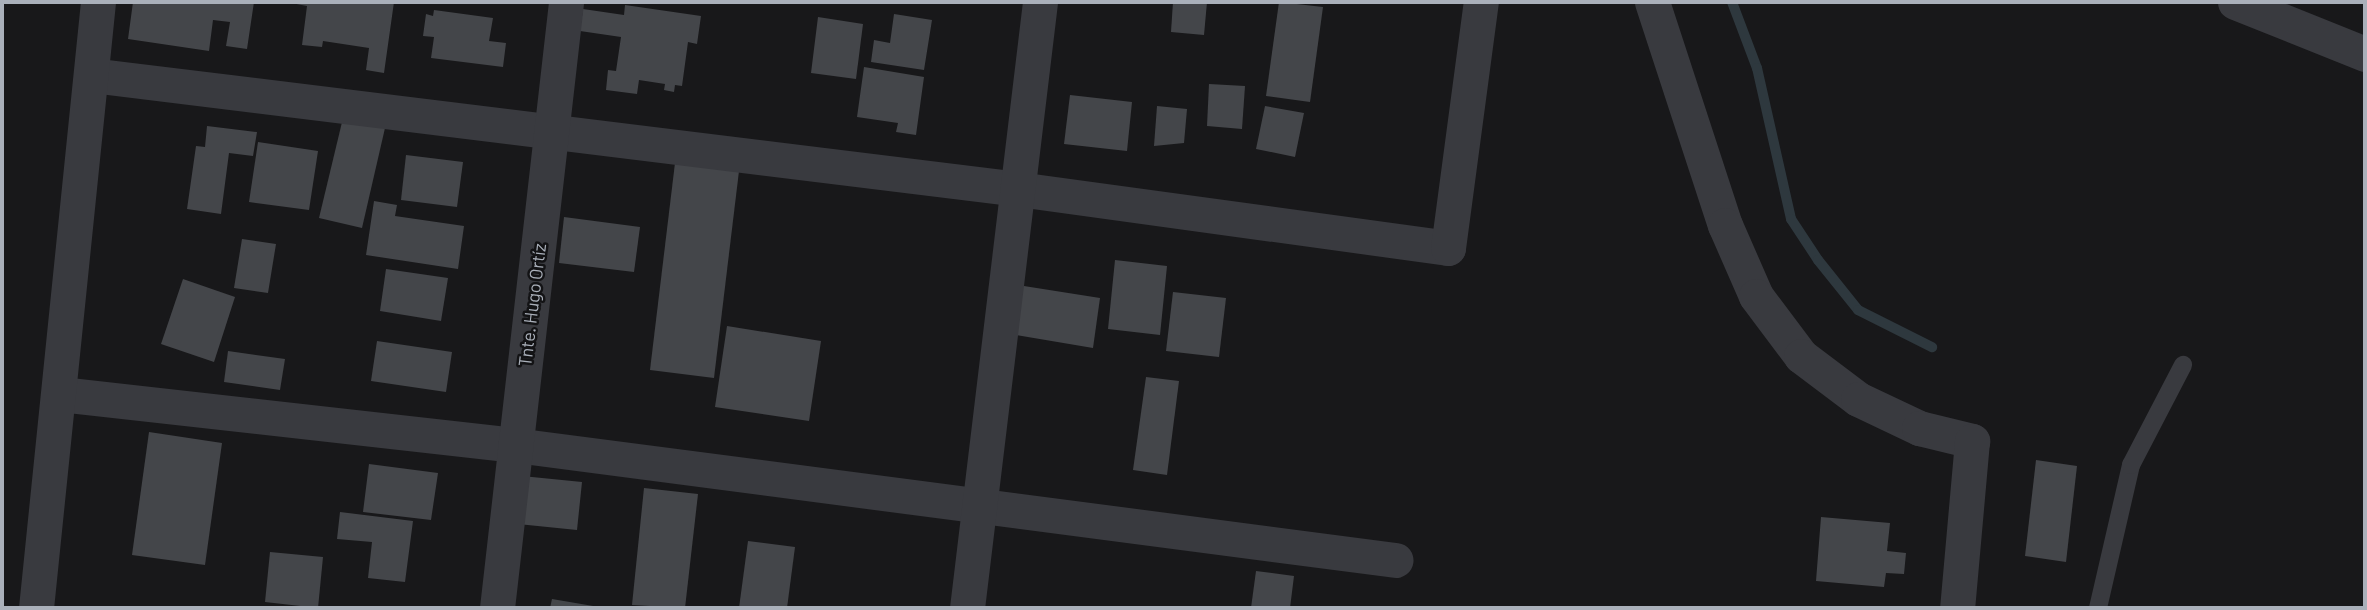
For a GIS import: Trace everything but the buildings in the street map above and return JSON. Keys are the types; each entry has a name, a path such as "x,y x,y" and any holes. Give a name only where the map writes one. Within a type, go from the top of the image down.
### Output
{"street":[{"path":"36,608 60,394 97,2"},
{"name":"Tnte. Hugo Ortíz","path":"497,608 566,2"},
{"path":"967,608 1040,2"},
{"path":"91,75 1018,189 1448,248 1481,2"},
{"path":"1652,2 1725,225 1756,296 1801,356 1858,399 1919,428 1972,442 1957,608"},
{"path":"2235,2 2365,54"},
{"path":"60,394 515,445 1396,560"}],"lane":[{"path":"2098,608 2131,465 2183,365"}],"waterway":[{"path":"1732,2 1757,68 1791,219 1818,260 1858,310 1932,347"}]}
